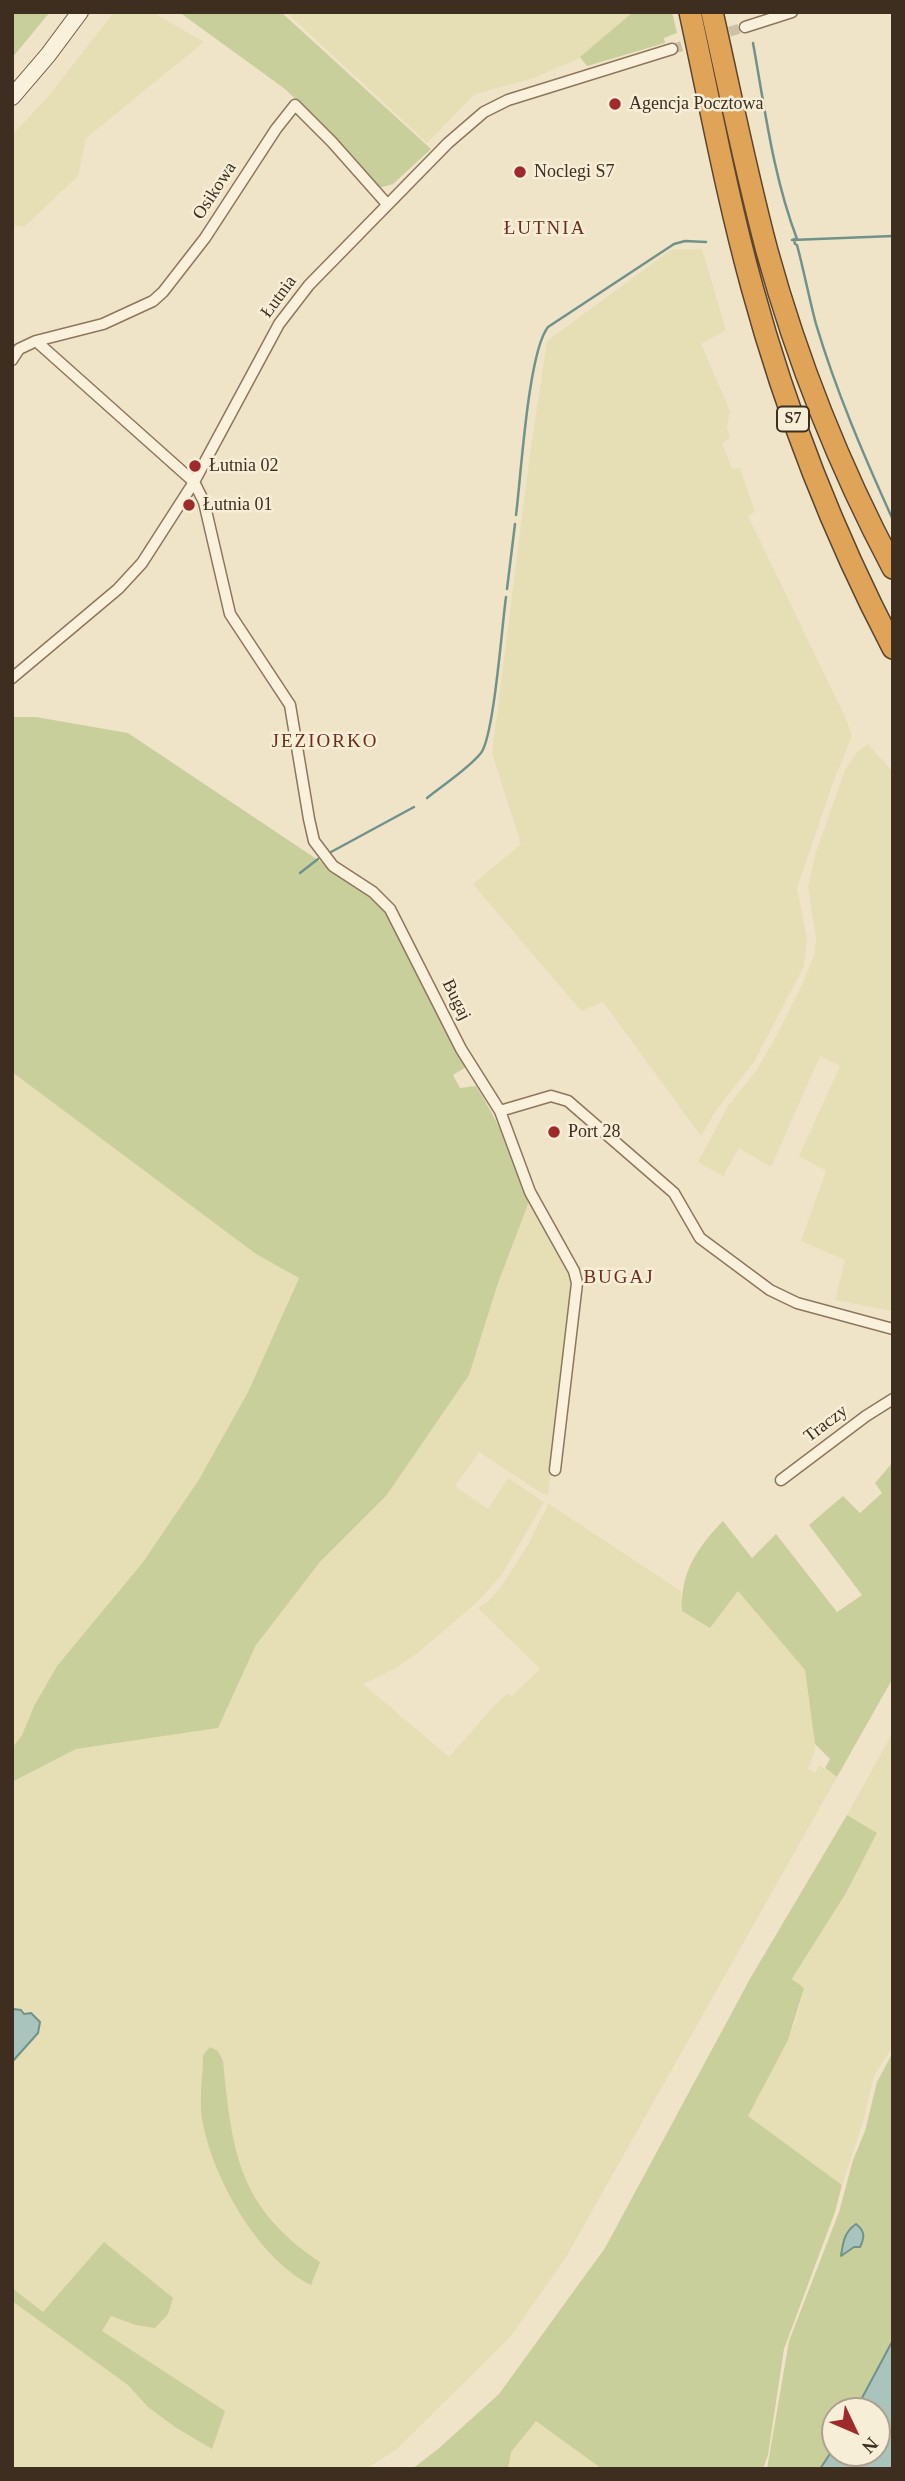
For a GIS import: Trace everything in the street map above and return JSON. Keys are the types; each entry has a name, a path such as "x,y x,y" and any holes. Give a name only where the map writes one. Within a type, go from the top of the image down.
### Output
{"highway":[{"name":"S7","path":"690,12 743,255 794,423 842,542 893,648"},
{"name":"S7","path":"712,12 768,253 800,356 853,485 893,568"}],"street":[{"path":"12,96 48,55 80,12"},
{"path":"746,27 792,12"},
{"name":"Łutnia","path":"12,678 118,589 142,563 194,482 279,324 309,285 387,204 484,112 508,100 672,49"},
{"name":"Osikowa","path":"12,359 19,349 36,341 103,324 153,300 163,292 211,229 276,129 295,105 387,204"},
{"path":"36,341 194,482"},
{"name":"Bugaj","path":"194,482 205,506 233,620 290,705 314,841 332,866 373,892 390,909 461,1049 500,1111 530,1192 574,1270 577,1283 555,1470"},
{"path":"500,1111 551,1096 568,1101 674,1193 700,1238 770,1290 797,1303 893,1329"},
{"name":"Traczy","path":"781,1480 893,1399"}],"shaded area":[{"path":"114,12 152,12 204,42 86,138 78,176 24,227 12,225 12,135 47,98"},
{"path":"286,12 633,12 580,58 534,78 475,94 427,143"},
{"path":"672,249 702,249 726,330 701,344 730,411 727,427 730,438 722,443 732,469 740,468 755,512 748,516 852,736 797,888 807,938 804,966 754,1062 717,1109 701,1136 603,1002 581,1011 473,884 521,844 492,753 547,341"},
{"path":"868,744 893,772 893,1311 835,1300 845,1260 801,1241 826,1171 799,1156 840,1066 820,1056 771,1167 739,1148 723,1176 698,1162 728,1106 756,1071 804,981 815,952 816,938 808,887 815,855 845,770 858,751"},
{"path":"12,1072 256,1254 299,1277 248,1392 198,1481 143,1562 57,1666 34,1706 22,1735 12,1748"},
{"path":"530,1199 572,1280 548,1495 479,1452 455,1486 488,1509 508,1478 544,1502 501,1576 475,1604 419,1652 394,1669 363,1684 449,1757 492,1708 507,1694 512,1696 540,1669 478,1608 489,1601 502,1585 526,1548 549,1504 681,1591 683,1611 710,1628 738,1590 805,1670 815,1744 815,1752 808,1768 815,1773 819,1765 837,1777 565,2259 510,2337 397,2449 366,2469 12,2469 12,1782 76,1749 218,1728 256,1645 320,1562 387,1495 497,1286"},
{"path":"893,1732 893,2046 874,2076 863,2122 842,2185 748,2116 795,2023 804,1988 792,1980 846,1893 877,1833 847,1815"},
{"path":"536,2420 602,2469 508,2469 510,2452"}],"green space":[{"path":"12,12 50,12 12,58"},
{"path":"179,12 281,12 431,149 393,184 379,188 327,130 285,89"},
{"path":"633,12 672,12 677,33 664,38 665,43 587,66 580,57"},
{"path":"12,717 36,717 128,733 321,862 389,913 466,1067 453,1075 460,1088 476,1086 499,1127 530,1199 497,1286 469,1375 386,1496 320,1562 256,1645 218,1728 76,1749 12,1782 12,1748 22,1735 34,1706 57,1666 143,1562 198,1481 248,1392 299,1278 256,1254 12,1072"},
{"path":"893,1462 893,1678 837,1777 825,1768 830,1759 815,1744 805,1670 738,1591 710,1628 682,1611 684,1585 698,1551 723,1521 752,1558 776,1534 837,1612 862,1595 809,1525 843,1496 860,1513 882,1493 875,1483"},
{"path":"847,1815 877,1833 846,1893 792,1979 804,1988 788,2040 748,2116 842,2185 835,2212 784,2349 768,2455 763,2469 602,2469 536,2421 511,2452 508,2469 412,2469 499,2394 605,2248 751,1977"},
{"path":"210,2047 218,2051 223,2061 230,2123 244,2175 272,2220 293,2242 320,2262 311,2285 292,2273 256,2236 240,2214 216,2166 207,2142 201,2111 203,2055"},
{"path":"893,2052 893,2340 862,2397 821,2397 820,2469 767,2469 789,2341 839,2212 853,2160 865,2131 877,2082"},
{"path":"104,2242 173,2298 168,2314 155,2328 136,2325 111,2316 102,2331 225,2411 212,2449 175,2427 148,2407 128,2385 12,2301 12,2288 43,2312"}],"water":[{"path":"13,2009 21,2010 24,2014 31,2013 40,2022 38,2033 12,2062"},
{"path":"856,2224 863,2234 860,2247 854,2247 841,2256 843,2242"},
{"path":"893,2340 893,2469 820,2469 891,2467 891,2397 862,2397"}],"waterway":[{"path":"753,43 776,167 797,239"},
{"path":"792,240 893,236"},
{"path":"794,239 832,374 893,520"},
{"path":"516,515 530,387 541,341 548,327 674,244 685,241 706,242"},
{"path":"507,589 515,524"},
{"path":"427,798 469,765 481,753 486,743 494,704 506,597"},
{"path":"331,852 414,807"},
{"path":"300,873 318,859"}],"tunnel":[{"path":"715,36 745,27"},
{"path":"672,49 699,41"}],"place":[{"name":"Agencja Pocztowa","path":"615,104"},
{"name":"Noclegi S7","path":"520,172"},
{"name":"Łutnia 02","path":"195,466"},
{"name":"Łutnia 01","path":"189,505"},
{"name":"Port 28","path":"554,1132"}],"district":[{"name":"ŁUTNIA","path":"545,229"},
{"name":"JEZIORKO","path":"325,742"},
{"name":"BUGAJ","path":"619,1278"}]}
